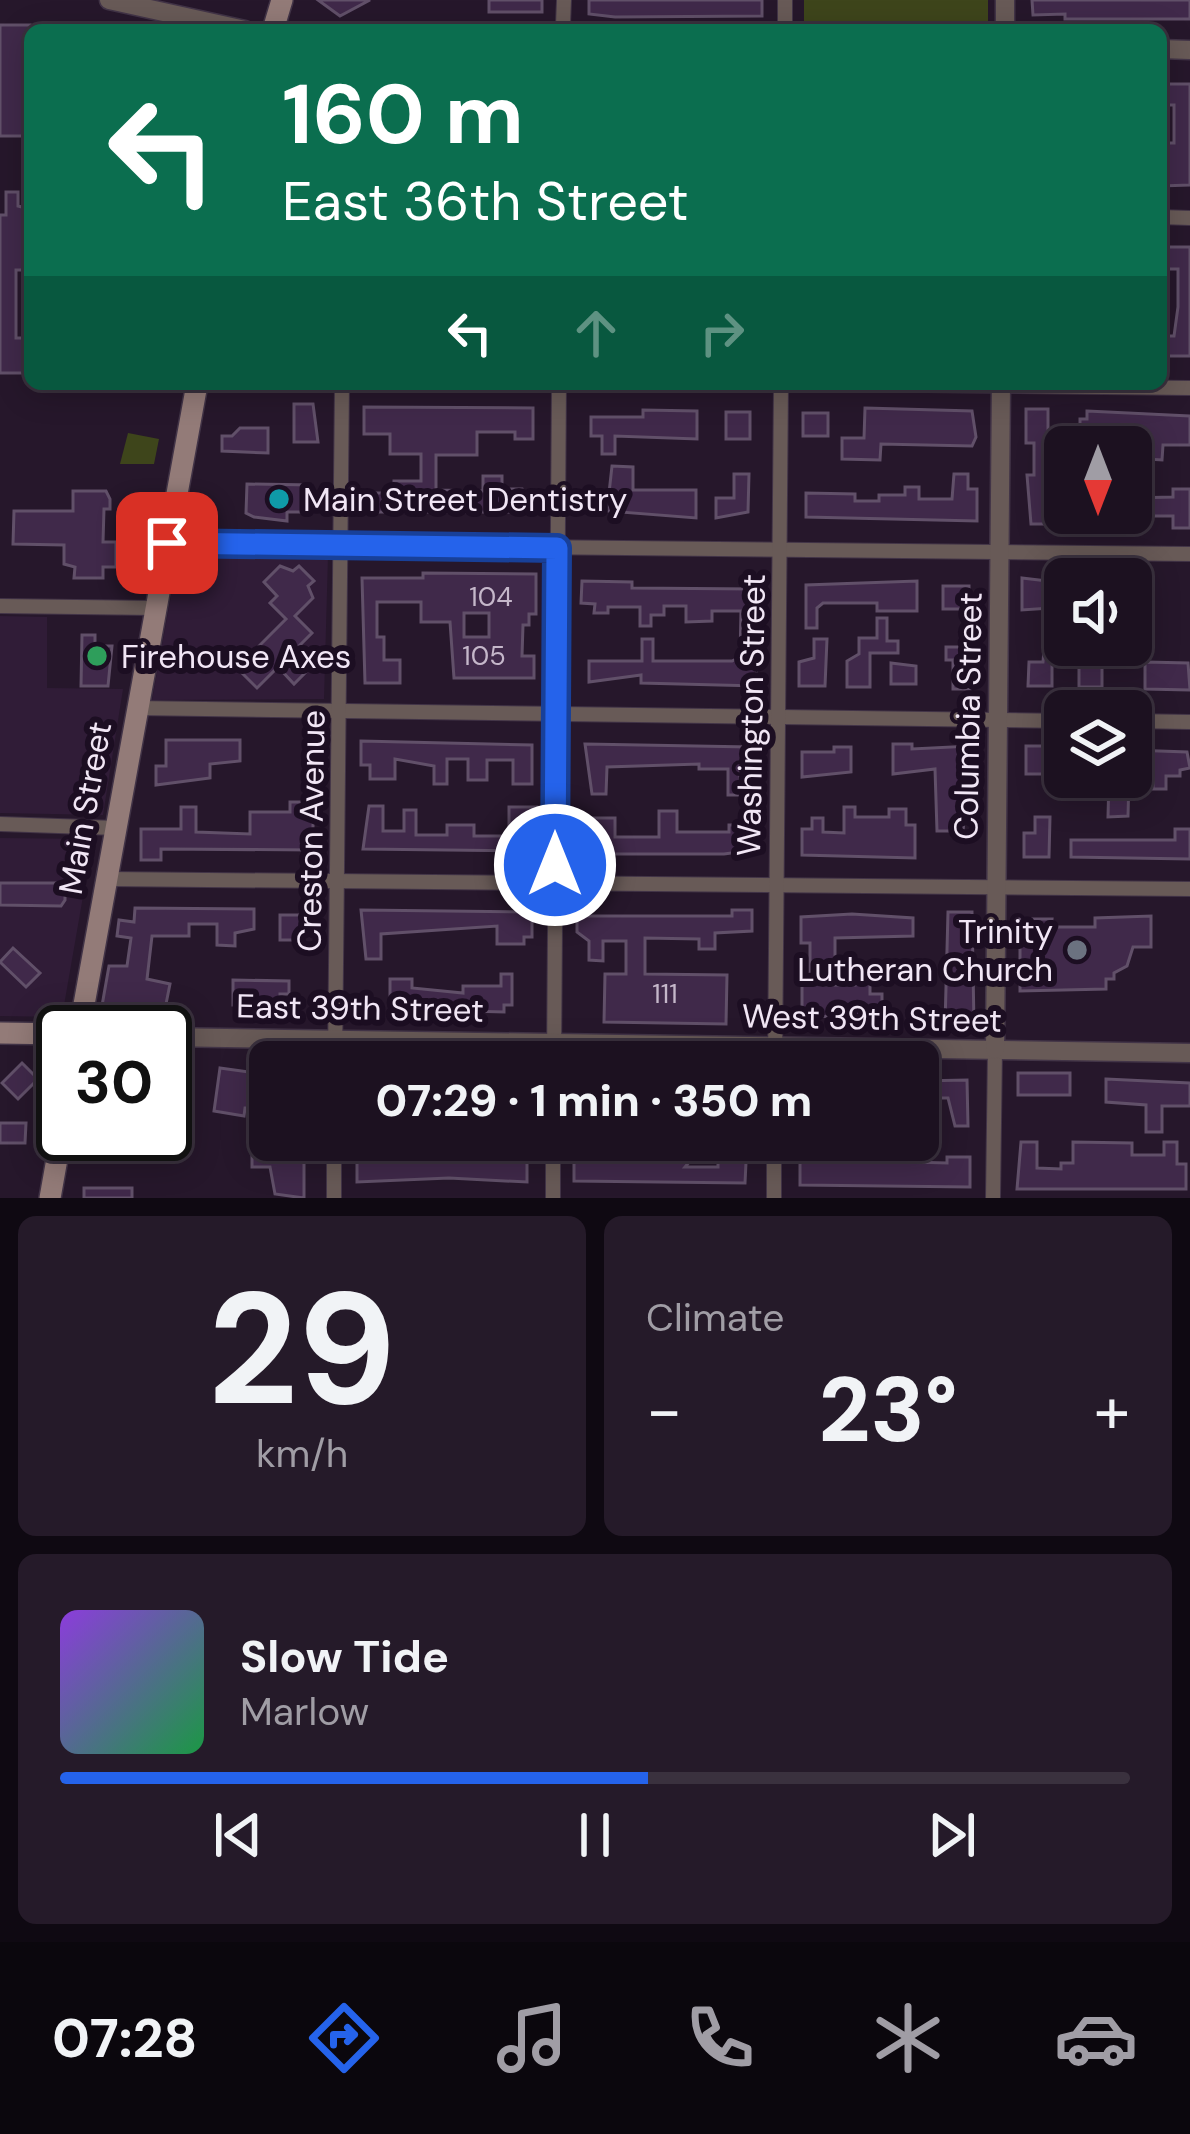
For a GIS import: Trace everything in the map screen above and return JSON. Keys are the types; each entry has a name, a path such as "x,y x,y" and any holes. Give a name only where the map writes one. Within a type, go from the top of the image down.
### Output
{"main road":[{"name":"Main Street","path":"85,1005 196,390"},
{"path":"0,1033 36,1034"},
{"path":"50,1198 57,1161"}],"street":[{"path":"109,0 218,24"},
{"name":"Creston Avenue","path":"335,1041 342,390"},
{"path":"554,1041 559,390"},
{"name":"Washington Street","path":"775,1041 782,390"},
{"name":"Columbia Street","path":"994,1049 1001,390"},
{"path":"167,543 1190,554"},
{"path":"0,606 155,608"},
{"path":"135,708 1044,721"},
{"path":"1152,721 1190,722"},
{"path":"0,824 116,828"},
{"path":"107,879 1190,889"},
{"name":"East 39th Street","path":"192,1039 249,1044"},
{"path":"993,1198 994,1049"},
{"name":"West 39th Street","path":"939,1051 1190,1053"},
{"path":"334,1161 334,1198"},
{"path":"553,1161 553,1198"},
{"path":"774,1161 774,1198"}],"shaded area":[{"path":"179,552 328,556 324,699 152,700"},
{"path":"0,616 47,617 47,688 123,689 103,815 0,813"},
{"path":"0,838 93,839 64,1005 36,1005 36,1017 0,1016"}],"green space":[{"path":"804,0 988,0 988,24 804,24"},
{"path":"128,433 159,439 154,464 120,464"}],"building":[{"path":"318,0 370,0 340,16"},
{"path":"489,0 542,0 542,12 489,12"},
{"path":"589,0 762,0 762,16 615,17 589,14"},
{"path":"1032,0 1190,0 1190,19 1065,19 1065,14 1033,15"},
{"path":"0,25 24,25 24,136 0,136"},
{"path":"1167,84 1190,84 1190,185 1167,186 1167,143 1174,143 1174,105 1167,105"},
{"path":"6,192 18,192 18,206 24,208 24,270 16,270 16,338 24,338 24,373 0,373 0,215 6,215"},
{"path":"1167,247 1190,247 1190,356 1167,356 1167,336 1174,336 1178,307 1178,269 1167,269"},
{"path":"294,404 313,404 318,442 294,442"},
{"path":"364,407 533,408 533,439 515,439 515,432 477,432 477,455 436,455 436,490 483,491 483,476 502,476 502,489 522,489 527,512 363,512 363,493 394,493 394,481 421,481 421,454 390,454 390,434 364,434"},
{"path":"865,408 972,411 976,437 972,446 881,444 880,460 842,459 842,438 864,438"},
{"path":"1026,409 1048,409 1044,524 1031,524 1027,475 1034,475 1034,443 1026,443"},
{"path":"643,410 697,411 697,439 615,436 615,454 602,454 602,436 591,436 591,417 643,417"},
{"path":"1087,411 1190,416 1190,445 1163,445 1162,460 1152,459 1152,426 1080,426 1080,419 1087,419"},
{"path":"726,412 750,412 750,439 726,439"},
{"path":"803,413 828,413 828,436 803,436"},
{"path":"240,428 268,428 268,453 222,451 222,436 232,436"},
{"path":"612,466 633,467 633,490 696,490 696,518 607,511"},
{"path":"734,474 749,474 748,512 716,518 716,498 734,498"},
{"path":"954,474 968,474 968,489 977,489 977,521 806,517 806,493 855,494 855,501 879,501 879,495 905,495 905,487 919,487 919,499 952,499"},
{"name":"Main Street Dentistry","path":"247,484 311,485 311,512 287,512 287,521 254,517 246,513"},
{"path":"1173,489 1190,489 1190,528 1173,528 1173,516 1152,516 1152,498 1173,497"},
{"path":"73,491 106,491 110,499 110,509 104,509 103,542 116,542 116,567 103,567 103,578 74,578 75,567 64,564 64,545 13,544 14,511 73,511"},
{"path":"280,566 293,571 299,566 314,581 308,586 313,598 295,616 312,633 292,653 308,670 294,684 278,667 257,688 237,668 286,619 270,603 277,596 264,582"},
{"path":"423,573 536,574 536,614 529,614 529,625 523,625 522,656 534,656 534,678 454,678 450,622 421,622 421,602 377,602 377,637 384,637 384,660 400,660 400,683 365,683 362,578 423,578","holes":["464,613 489,613 489,637 464,637"]},
{"path":"1022,578 1044,581 1044,608 1022,610"},
{"path":"582,581 632,582 632,588 754,589 757,686 641,683 641,675 589,682 589,661 642,661 642,639 653,639 653,661 732,661 740,657 741,611 712,611 712,621 686,622 686,606 664,606 664,615 651,615 651,626 640,626 640,607 608,607 608,613 594,613 595,604 581,603"},
{"path":"917,581 917,611 877,611 877,603 823,603 817,608 817,628 806,628 806,585"},
{"path":"943,586 969,586 969,609 943,609"},
{"path":"877,618 887,618 887,641 898,641 898,653 870,653 870,687 847,687 847,661 859,654 859,638 877,638"},
{"name":"Firehouse Axes","path":"82,635 95,635 95,646 112,646 108,686 81,686"},
{"path":"814,639 827,639 825,686 799,686 799,662 814,658"},
{"path":"946,647 970,647 970,689 953,689 953,660 946,660"},
{"path":"1044,650 1044,666 1052,666 1052,686 1028,686 1029,662 1043,662"},
{"path":"891,663 916,666 916,684 891,684"},
{"path":"1188,663 1190,690 1145,689 1145,666"},
{"path":"1079,666 1102,666 1102,687 1079,687"},
{"path":"166,740 240,740 240,761 210,764 210,778 156,785 156,766 166,766"},
{"path":"361,741 532,745 532,784 513,784 513,760 487,760 487,780 468,780 468,759 447,759 447,784 434,784 434,766 395,759 395,779 370,779 370,765 361,765"},
{"path":"585,744 750,747 750,773 740,773 740,795 728,795 728,769 699,769 699,764 607,767 606,794 592,794"},
{"path":"893,744 912,744 912,749 971,746 963,831 937,831 935,769 893,774"},
{"path":"1026,746 1044,746 1044,774 1026,774"},
{"path":"834,747 851,747 851,772 802,777 802,752 834,752"},
{"path":"1152,751 1187,752 1190,768 1180,770 1180,776 1166,776 1166,789 1153,789"},
{"path":"1108,798 1128,798 1128,816 1108,817"},
{"path":"290,802 305,802 305,813 313,813 313,850 161,849 161,860 141,860 141,829 181,829 181,807 196,807 196,832 250,834 250,812 290,812"},
{"path":"369,806 383,806 383,831 404,831 404,810 416,810 416,835 447,835 447,825 474,825 474,836 509,836 509,807 537,807 533,851 363,849"},
{"path":"844,807 855,807 855,817 889,817 889,809 906,809 906,825 915,825 915,858 802,855 802,829 812,829 812,818 823,818 823,832 844,833"},
{"path":"659,811 677,811 677,832 729,832 729,825 754,825 754,844 739,844 739,852 724,854 582,854 582,818 615,818 615,837 659,837"},
{"path":"1035,817 1050,817 1049,857 1024,857 1024,833 1035,833"},
{"path":"1175,829 1190,829 1190,859 1071,857 1071,840 1175,840"},
{"path":"0,883 65,883 65,900 61,906 0,905"},
{"path":"135,908 254,909 254,929 235,933 235,946 217,945 217,924 189,924 189,936 152,936 147,979 170,984 166,1005 102,1005 109,966 127,966 131,938 117,936 119,920 134,922"},
{"path":"361,910 532,912 532,937 524,937 524,944 497,944 497,926 381,934 381,959 366,959"},
{"path":"732,910 752,910 752,931 715,933 715,949 699,949 699,939 645,938 645,974 727,975 726,1024 604,1022 605,974 626,974 626,941 603,941 603,961 589,960 589,941 577,932 577,916 732,916"},
{"path":"948,912 972,912 974,1025 945,1025"},
{"path":"280,915 303,915 303,940 280,940"},
{"name":"Trinity Lutheran Church","path":"1151,916 1151,947 1133,947 1127,966 1114,973 1114,979 1106,979 1106,989 1020,991 1020,919 1052,919 1051,927 1095,927 1095,918"},
{"path":"801,917 913,918 913,936 835,938 835,961 821,962 821,985 855,985 855,973 870,974 870,994 882,994 882,1015 802,1017 802,974 810,974 810,943 801,943"},
{"path":"13,948 40,973 26,987 0,962"},
{"path":"501,974 512,974 512,1005 504,1005 504,1012 390,1009 390,979 412,979 412,988 463,993 463,986 501,986"},
{"path":"233,980 289,981 289,994 280,994 280,1006 268,1006 268,1010 241,1010 241,1005 233,1005"},
{"path":"22,1063 36,1077 18,1099 2,1083"},
{"path":"220,1068 249,1072 249,1108 244,1116 214,1111"},
{"path":"1018,1073 1070,1073 1070,1095 1018,1095"},
{"path":"1106,1079 1190,1083 1190,1106 1162,1106 1162,1132 1146,1132 1146,1105 1106,1102"},
{"path":"967,1080 968,1126 955,1126 948,1098 939,1098 939,1081"},
{"path":"0,1123 26,1123 25,1143 0,1143"},
{"path":"1021,1142 1037,1142 1037,1168 1061,1169 1061,1163 1073,1163 1073,1142 1132,1143 1132,1155 1164,1155 1164,1142 1177,1142 1177,1164 1186,1164 1186,1189 1017,1189"},
{"path":"947,1157 970,1157 970,1187 800,1185 800,1161 947,1163"},
{"path":"252,1161 304,1161 304,1198 275,1194 270,1167 252,1167"},
{"path":"357,1161 527,1161 527,1182 449,1178 357,1182"},
{"path":"574,1161 690,1161 685,1167 718,1167 718,1161 746,1161 745,1183 574,1181"},
{"path":"84,1188 132,1188 132,1198 84,1198"}],"place":[{"name":"Main Street Dentistry","path":"279,499"},
{"name":"Firehouse Axes","path":"97,656"},
{"name":"Trinity Lutheran Church","path":"1077,950"}],"route":[{"path":"167,543 557,548 555,865"}]}
